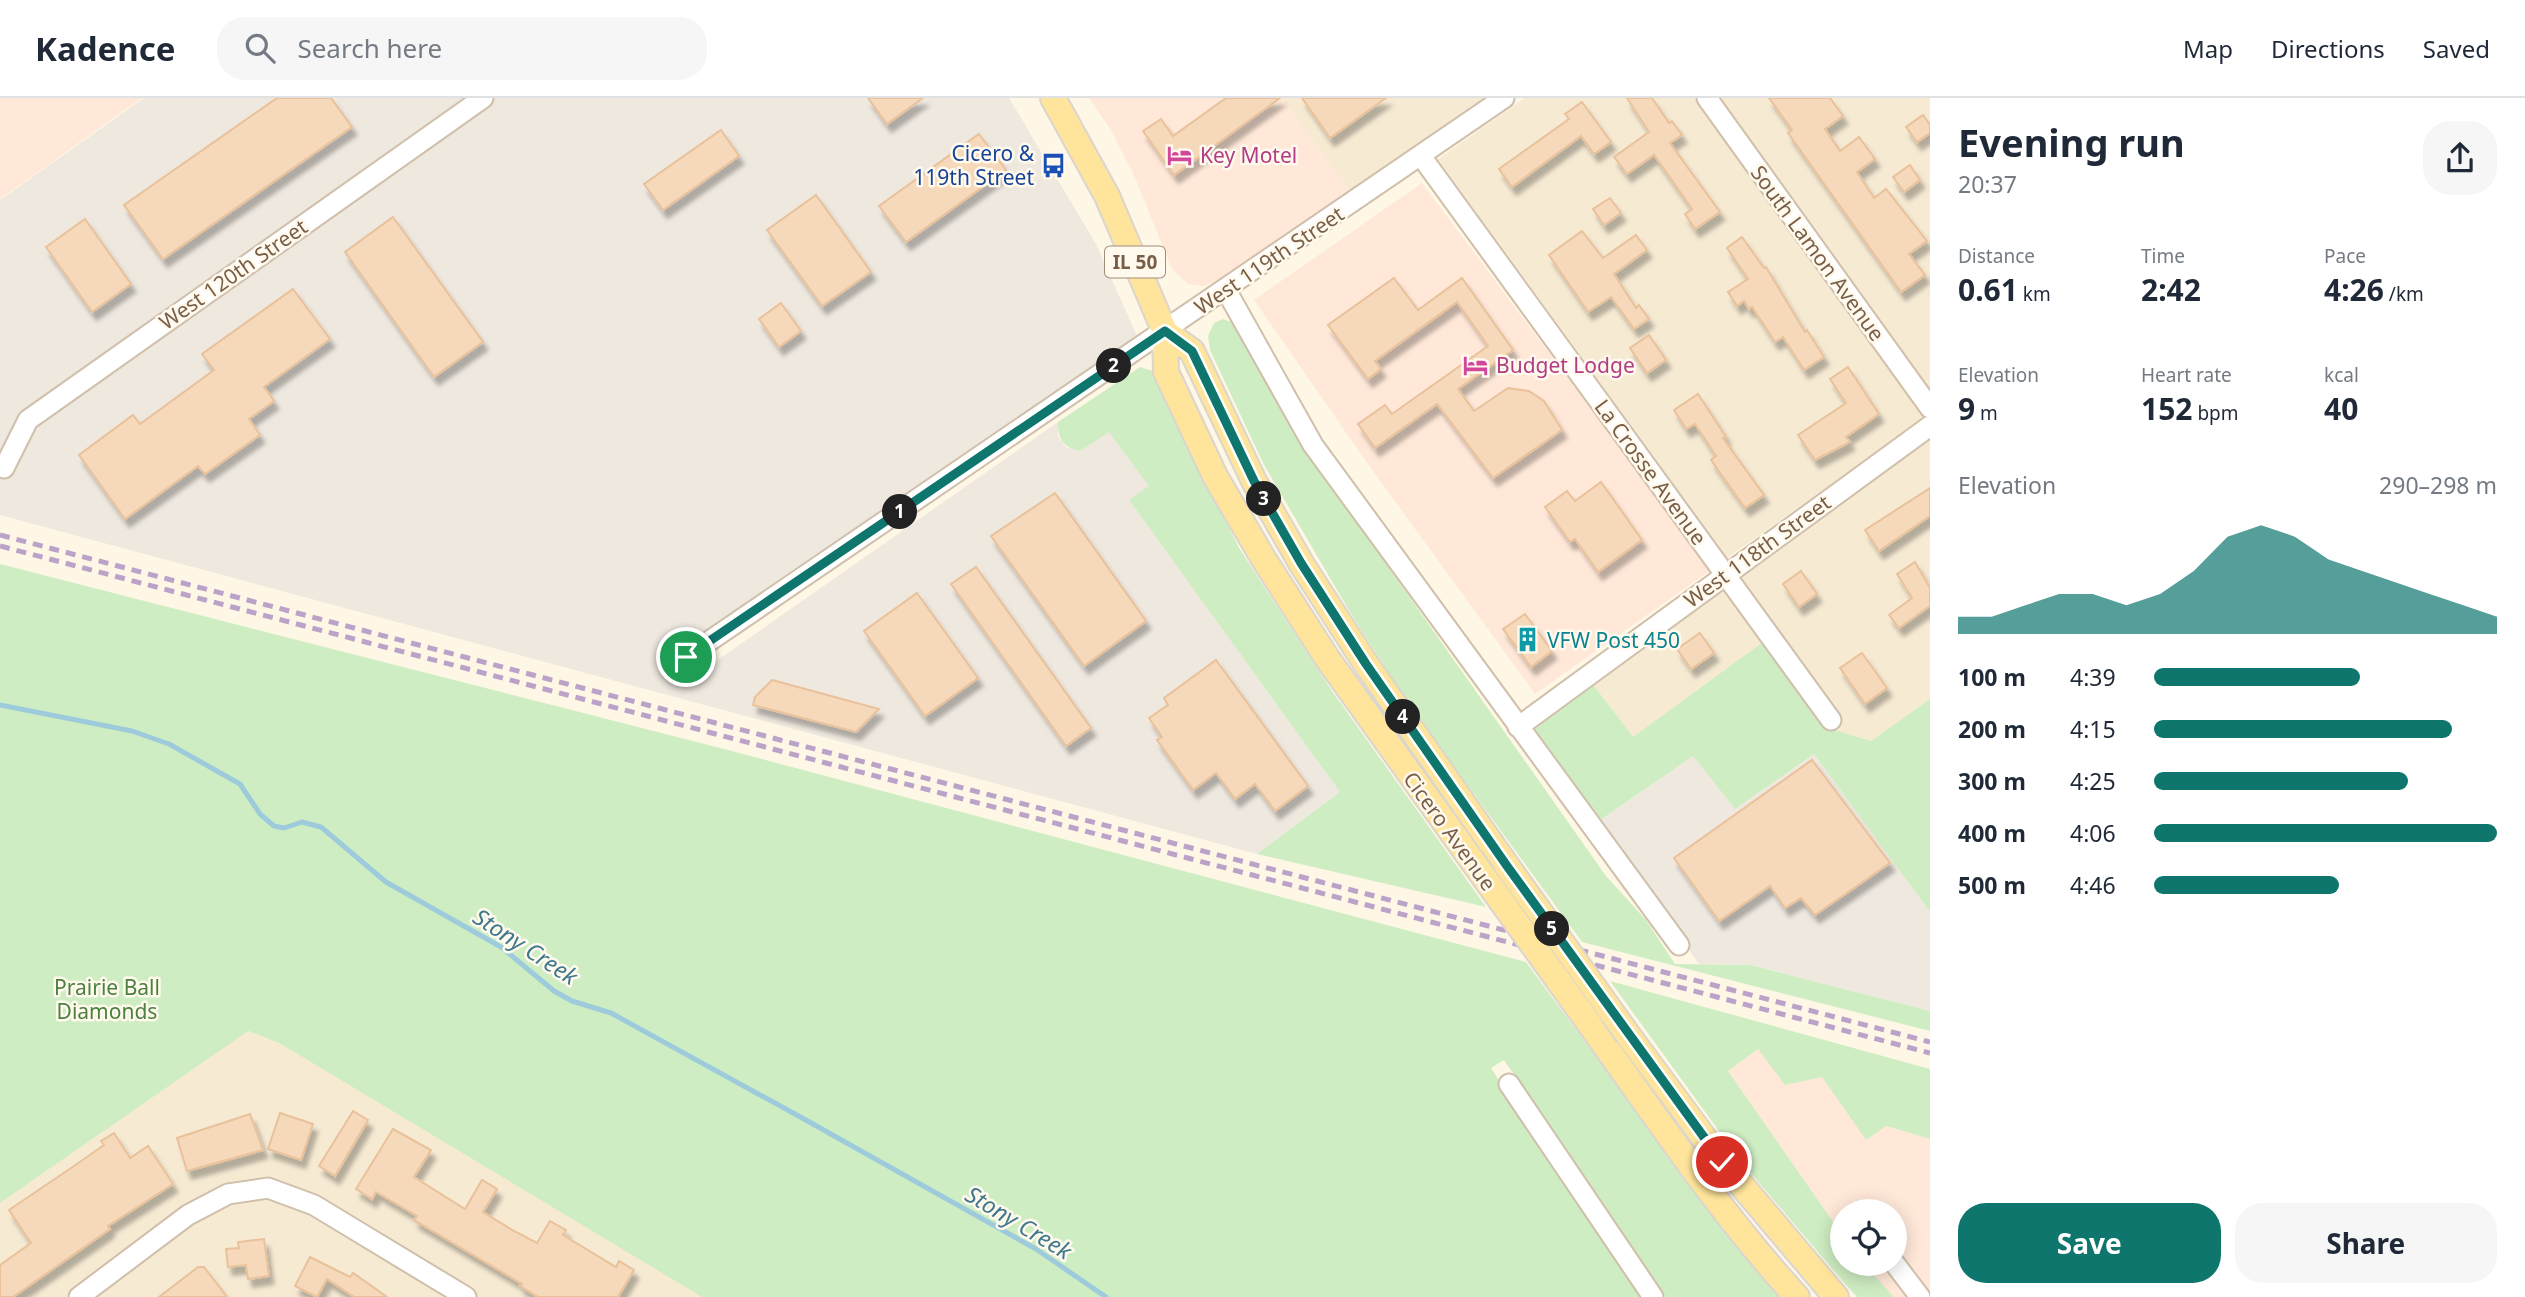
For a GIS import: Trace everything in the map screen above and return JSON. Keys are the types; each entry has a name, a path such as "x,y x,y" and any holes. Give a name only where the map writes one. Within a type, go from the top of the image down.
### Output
{"main road":[{"name":"Cicero Avenue","path":"1053,98 1106,193 1165,331 1166,372 1215,475 1256,547 1327,658 1704,1183 1767,1265 1797,1297"},
{"name":"Cicero Avenue","path":"1165,331 1192,351 1254,481 1301,563 1366,664 1507,866 1722,1162 1836,1297"}],"street":[{"name":"West 120th Street","path":"4,468 27,420 483,98"},
{"name":"West 119th Street","path":"686,657 1504,98"},
{"name":"South Lamon Avenue","path":"1707,98 1930,408"},
{"name":"La Crosse Avenue","path":"1421,156 1832,720"},
{"path":"1226,290 1274,382 1312,445 1679,945"},
{"name":"West 118th Street","path":"1518,727 1930,426"},
{"path":"1509,1084 1653,1297"},
{"path":"91,1293 188,1215 228,1194 268,1188 314,1205 466,1297"},
{"path":"1904,1276 1920,1297"}],"shaded area":[{"path":"0,98 142,98 0,199"},
{"path":"144,98 1009,98 1096,244 1137,336 670,663 702,671 1058,422 1058,436 1067,448 1109,431 1150,486 1129,500 1340,792 1257,854 0,515 0,200"},
{"path":"1089,98 1282,98 1352,194 1218,281 1203,286 1188,284 1172,269 1133,173 1112,132"},
{"path":"1282,98 1487,98 1352,194"},
{"path":"1525,98 1930,98 1930,414 1727,558 1438,159"},
{"path":"1422,183 1711,570 1535,694 1365,460 1254,300"},
{"path":"1930,440 1930,699 1871,741 1825,727 1763,642 1632,738 1591,682"},
{"path":"1814,754 1930,912 1930,1011 1752,965 1699,964 1600,820 1693,756 1735,809"},
{"path":"247,1031 299,1051 717,1297 0,1297 0,1203"},
{"path":"1758,1049 1822,1077 1866,1139 1885,1126 1930,1139 1930,1297 1894,1297 1875,1276 1907,1276 1907,1199 1830,1199 1830,1217 1728,1071"}],"green space":[{"path":"1223,319 1234,323 1244,335 1276,402 1332,487 1606,876 1646,920 1675,964 1751,965 1930,1011 1930,1031 1582,942 1412,709 1354,619 1264,465 1210,350 1208,336 1214,323"},
{"path":"1140,367 1153,371 1239,548 1332,691 1486,907 1257,854 1340,792 1129,500 1149,486 1109,432 1080,451 1069,447 1060,438 1058,422"},
{"name":"Prairie Ball Diamonds","path":"0,564 724,749 1526,962 1743,1255 1782,1297 1665,1297 1504,1060 1491,1068 1642,1297 702,1297 281,1044 248,1031 0,1203"},
{"path":"1763,642 1825,727 1871,741 1930,699 1930,912 1814,754 1735,809 1693,756 1600,820 1530,727 1591,682 1633,737"},
{"path":"1610,981 1930,1069 1930,1139 1886,1126 1866,1140 1822,1077 1785,1085 1758,1049 1728,1071 1830,1217 1830,1266 1743,1164"},
{"path":"1838,1276 1875,1276 1894,1297 1857,1297"}],"building":[{"path":"277,98 331,98 352,127 163,259 124,205"},
{"path":"868,98 923,98 887,124"},
{"name":"Key Motel","path":"1226,98 1280,98 1174,175 1143,131 1161,119 1173,136"},
{"path":"1302,98 1386,98 1330,138"},
{"path":"1627,98 1652,98 1669,123 1672,121 1682,135 1670,143 1720,212 1695,229 1685,214 1692,209 1654,155 1627,174 1614,157 1649,132"},
{"path":"1769,98 1830,98 1843,116 1825,129 1840,151 1859,137 1875,159 1857,172 1874,198 1886,189 1927,241 1909,254 1925,275 1901,292 1788,133 1792,130"},
{"path":"1582,102 1611,142 1594,154 1581,136 1512,187 1499,169 1569,119 1565,114"},
{"path":"1923,115 1930,125 1930,133 1917,142 1906,127"},
{"path":"721,130 739,156 663,210 644,184"},
{"path":"979,134 1006,170 906,242 879,206"},
{"path":"1910,165 1920,180 1904,192 1893,177"},
{"path":"816,195 871,272 822,306 767,230"},
{"path":"1610,198 1621,213 1604,225 1593,209"},
{"path":"393,217 483,342 434,377 345,252"},
{"path":"85,219 131,284 92,312 46,247"},
{"path":"1582,231 1603,258 1636,235 1647,250 1614,274 1636,308 1639,305 1649,319 1634,329 1611,297 1588,312 1549,255"},
{"path":"1742,237 1764,268 1766,267 1805,332 1807,330 1824,357 1804,370 1783,337 1775,342 1752,307 1749,309 1744,301 1737,306 1728,292 1748,279 1727,248"},
{"path":"1394,278 1418,310 1462,278 1513,350 1458,389 1474,411 1508,388 1529,391 1544,401 1562,430 1493,478 1437,404 1375,448 1358,424 1385,405 1392,414 1488,346 1457,302 1375,361 1381,369 1368,379 1328,325"},
{"path":"293,289 330,339 264,387 274,401 249,419 260,435 205,474 198,466 125,519 79,455 133,415 140,424 214,370 202,354"},
{"path":"781,303 801,331 779,347 759,319"},
{"path":"1649,335 1666,360 1647,373 1630,348"},
{"path":"1848,367 1879,414 1846,437 1850,442 1815,460 1798,435 1846,403 1830,379"},
{"path":"1698,394 1726,437 1723,438 1764,495 1745,508 1711,460 1716,456 1695,424 1686,429 1674,410"},
{"path":"1601,482 1642,540 1598,572 1575,539 1570,542 1545,507 1567,491 1575,501"},
{"path":"1930,488 1930,516 1879,551 1865,530"},
{"path":"1055,493 1146,621 1084,666 991,536"},
{"path":"1915,562 1930,588 1930,606 1899,628 1889,615 1912,598 1897,574"},
{"path":"976,567 1091,728 1066,746 951,584"},
{"path":"1801,571 1817,594 1799,607 1783,584"},
{"path":"917,593 978,678 925,716 864,631"},
{"name":"VFW Post 450","path":"1525,614 1552,651 1531,667 1503,629"},
{"path":"1700,633 1714,653 1691,669 1677,649"},
{"path":"1862,653 1887,688 1865,704 1840,668"},
{"path":"1216,660 1308,786 1275,811 1255,784 1235,799 1216,773 1193,790 1157,740 1162,737 1149,718 1168,705 1164,698"},
{"path":"772,680 879,709 856,732 753,705 755,697"},
{"path":"1812,760 1890,863 1815,915 1801,898 1785,908 1770,886 1719,921 1674,858"},
{"path":"353,1111 368,1120 335,1176 319,1166"},
{"path":"280,1113 313,1124 301,1160 268,1149"},
{"path":"250,1114 263,1150 187,1171 177,1138"},
{"path":"393,1129 431,1150 414,1177 465,1209 482,1180 497,1189 483,1212 514,1231 537,1243 550,1221 566,1230 563,1235 616,1267 619,1261 634,1270 618,1297 538,1297 520,1286 522,1284 414,1220 417,1216 376,1192 372,1199 356,1189"},
{"path":"114,1133 130,1158 148,1146 173,1184 108,1226 110,1229 13,1297 0,1297 0,1265 31,1243 9,1210 104,1145 101,1141"},
{"path":"264,1239 269,1276 248,1279 246,1265 228,1267 226,1249 239,1248 238,1242"},
{"path":"310,1257 350,1277 353,1273 387,1297 354,1297 327,1279 317,1297 295,1286"},
{"path":"198,1267 204,1267 227,1297 159,1297"}],"waterway":[{"name":"Stony Creek","path":"0,705 132,731 169,744 240,784 260,814 274,826 284,828 302,822 321,827 386,882 501,947 554,991 572,1001 611,1013 804,1119 1036,1249 1106,1297"}],"railway":[{"path":"0,535 1930,1042"},
{"path":"0,546 1930,1053"}],"place":[{"name":"Key Motel","path":"1180,155"},
{"name":"Cicero & 119th Street","path":"1054,165"},
{"name":"Budget Lodge","path":"1476,365"},
{"name":"VFW Post 450","path":"1527,640"}],"route":[{"path":"686,657 1165,331 1192,351 1254,481 1301,563 1366,664 1507,866 1722,1162"}]}
